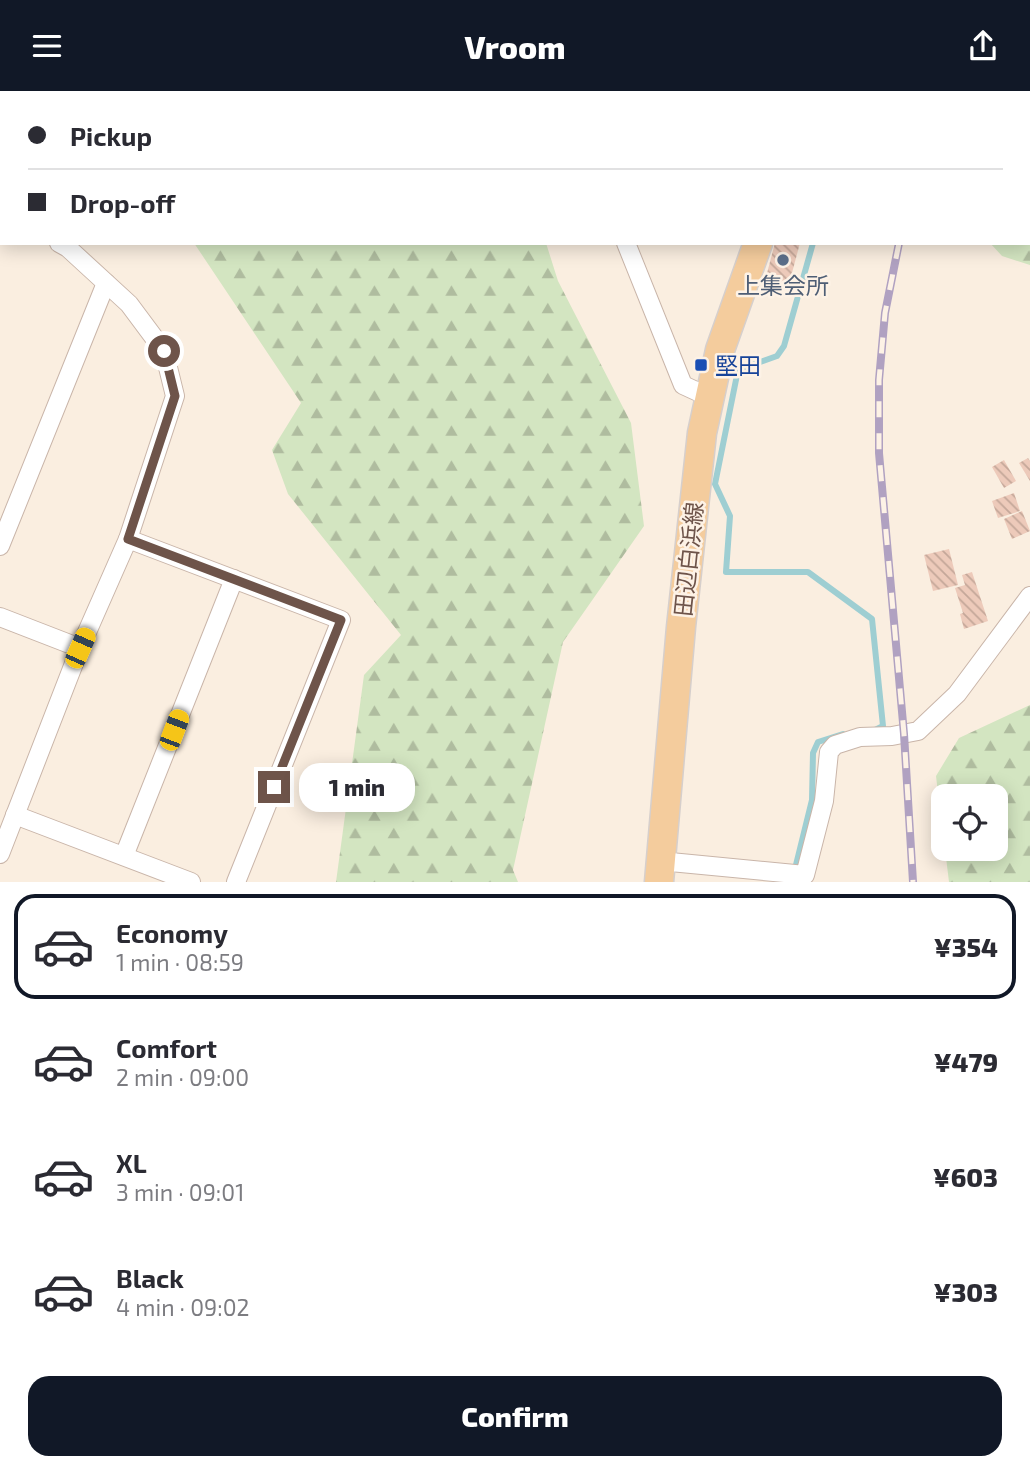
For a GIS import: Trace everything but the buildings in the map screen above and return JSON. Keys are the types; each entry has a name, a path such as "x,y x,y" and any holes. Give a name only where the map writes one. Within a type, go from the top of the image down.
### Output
{"main road":[{"name":"田辺白浜線","path":"660,871 693,506 709,397 720,350 757,245"}],"street":[{"path":"0,854 80,648 128,539 175,396 164,351 129,304 63,245"},
{"path":"627,245 683,385 709,397"},
{"path":"0,546 106,283"},
{"path":"128,539 341,620 236,882"},
{"path":"124,856 234,579"},
{"path":"660,871 805,875 824,801 829,752 835,745 860,737 892,736 918,731 957,694 1030,596"},
{"path":"0,617 80,648"},
{"path":"15,815 191,882"}],"green space":[{"path":"195,245 547,245 558,281 631,423 644,526 563,642 513,870 518,882 336,882 364,675 401,635 288,494 272,450 301,403"},
{"path":"992,245 1030,245 1030,265 1002,256"},
{"path":"1030,705 1030,882 949,882 946,861 1008,861 1008,784 937,784 936,776 959,738"}],"waterway":[{"path":"812,245 784,346 777,356 738,370 715,484 730,516 726,572 808,572 872,619 883,726 875,730"},
{"path":"794,873 812,800 813,753 818,742 843,734"}],"railway":[{"path":"899,245 885,313 879,380 879,453 904,734 913,882"}],"place":[{"name":"上集会所","path":"783,260"},
{"name":"堅田","path":"701,365"}],"route":[{"path":"164,351 175,396 128,539 341,620 274,787"}]}
